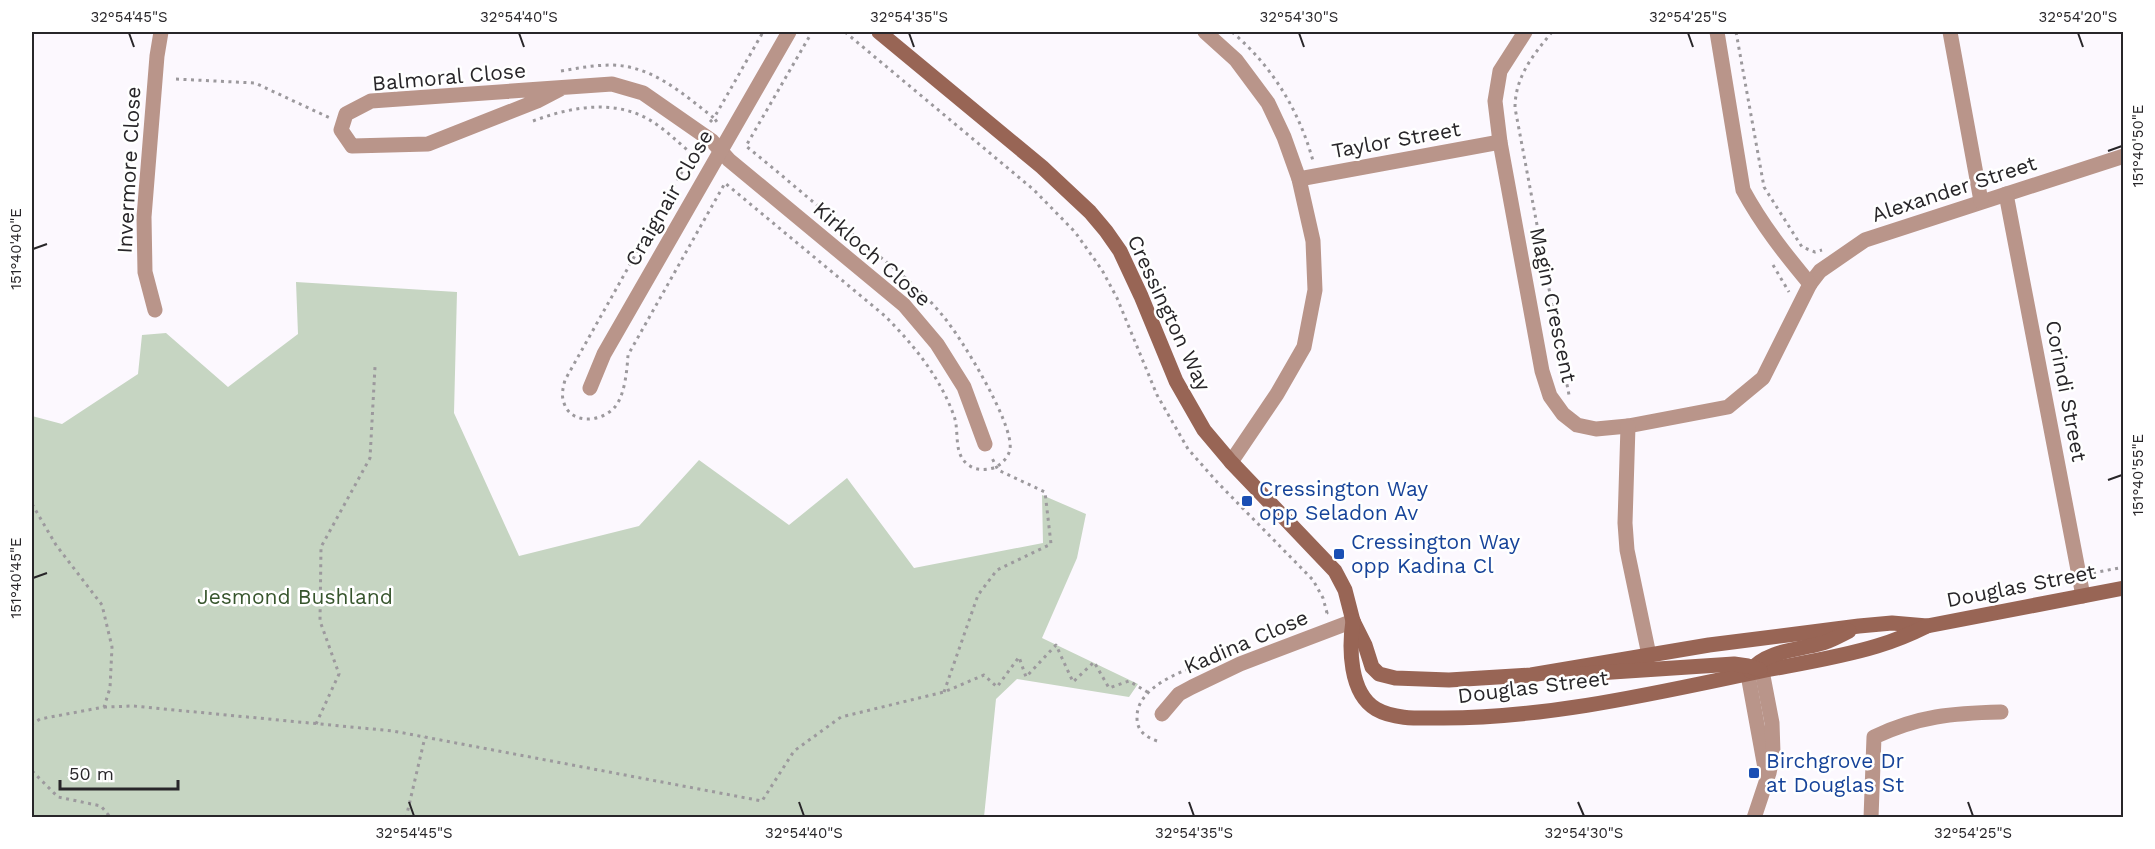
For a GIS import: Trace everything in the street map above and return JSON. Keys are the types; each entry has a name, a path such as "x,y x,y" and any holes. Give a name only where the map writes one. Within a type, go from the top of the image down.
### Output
{"street":[{"name":"Invermore Close","path":"155,310 145,272 144,217 161,32"},
{"name":"Craignair Close","path":"590,388 604,354 789,32"},
{"name":"Cressington Way","path":"879,32 1042,167 1090,212 1106,231 1120,251 1185,397 1204,430 1231,462 1335,571 1345,590 1353,621"},
{"path":"1205,32 1236,60 1268,103 1284,137 1299,179 1313,241 1315,290 1304,347 1277,394 1231,462"},
{"name":"Magin Crescent","path":"1525,32 1500,71 1495,100 1500,142 1542,371 1551,396 1563,414 1577,425 1596,429 1628,426 1728,407 1763,378 1810,284"},
{"path":"1717,32 1743,190 1762,222 1810,284"},
{"path":"1950,32 1981,201"},
{"name":"Balmoral Close","path":"560,89 428,144 352,146 341,130 346,114 371,101 612,84 643,93 712,141 721,150"},
{"name":"Taylor Street","path":"1299,179 1500,142"},
{"name":"Kirkloch Close","path":"721,150 729,160 904,305 937,344 964,387 985,444"},
{"name":"Alexander Street","path":"1810,284 1820,271 1865,240 2124,156"},
{"name":"Corindi Street","path":"2006,194 2083,596"},
{"path":"1628,426 1625,523 1627,550 1649,655"},
{"name":"Douglas Street","path":"1353,621 1351,651 1360,692 1375,708 1407,718 1468,718 1535,713 1754,671 1874,647 1907,636 1927,626 2124,588"},
{"name":"Douglas Street","path":"1353,621 1365,645 1372,667 1379,674 1412,679 1449,680 1531,675 1649,655 1859,626 1892,623 1927,626"},
{"name":"Kadina Close","path":"1162,714 1179,694 1211,677 1353,621"},
{"path":"1754,671 1773,656 1828,641 1859,626"},
{"path":"1531,675 1619,673 1734,664 1754,671"},
{"path":"1754,671 1764,786 1754,818"},
{"path":"1871,818 1874,737 1898,725 1953,713 2001,712"}],"path":[{"path":"742,154 812,32"},
{"path":"845,32 1034,190 1075,232 1102,270 1112,289 1157,395 1188,449 1313,580 1323,598 1327,613"},
{"path":"1552,32 1523,72 1516,92 1515,108 1565,381 1573,402"},
{"path":"1736,32 1764,187 1802,247 1815,252 1828,246"},
{"path":"176,79 255,83 330,118"},
{"path":"710,123 714,118 717,122"},
{"path":"746,146 912,284 943,316 962,341 979,370 1009,436 1010,449 1006,459 996,466"},
{"path":"697,147 692,154 699,161"},
{"path":"316,724 339,674 320,621 321,547 370,458 375,367"},
{"path":"944,692 978,596 997,570 1051,544 1046,492 998,470 985,444"},
{"path":"32,504 56,544 102,605 112,647 110,688 104,707"},
{"path":"2088,574 2124,567"},
{"path":"32,724 40,719 104,707 133,706 393,731 762,801 794,751 841,717 944,692 984,675 997,687 1019,657 1026,676 1056,645 1073,682 1094,662 1109,688 1129,681 1149,693 1137,710 1137,722 1141,731 1148,738 1157,741"},
{"path":"406,818 425,737"},
{"path":"32,771 58,797 101,806 111,818"}],"green space":[{"name":"Jesmond Bushland","path":"296,282 457,292 454,413 519,556 639,526 699,460 789,525 847,478 914,568 1043,543 1042,495 1086,514 1077,558 1042,638 1138,684 1129,697 1017,679 996,699 984,817 32,817 32,416 62,424 138,374 142,335 166,333 228,387 298,334"}],"place":[{"name":"Cressington Way opp Seladon Av","path":"1247,501"},
{"name":"Cressington Way opp Kadina Cl","path":"1339,554"},
{"name":"Birchgrove Dr at Douglas St","path":"1754,773"}]}
